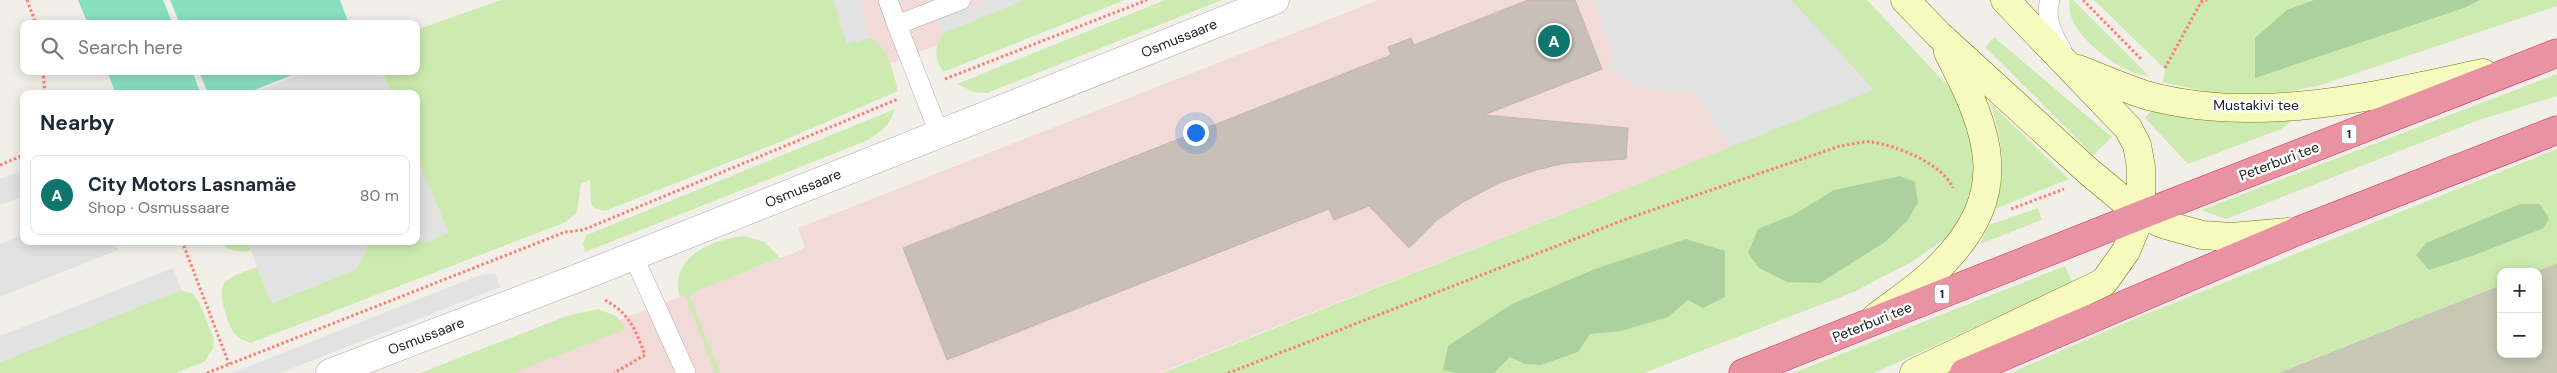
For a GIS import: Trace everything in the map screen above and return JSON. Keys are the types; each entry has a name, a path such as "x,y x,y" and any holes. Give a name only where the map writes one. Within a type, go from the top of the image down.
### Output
{"highway":[{"name":"Peterburi tee","path":"1743,373 2141,215 2547,58"},
{"path":"1964,373 2300,230 2557,130"}],"main road":[{"path":"1905,0 1939,35 2088,171 2141,215 2166,225 2202,235 2232,237 2300,230"},
{"name":"Mustakivi tee","path":"2005,0 2071,66 2150,96 2223,108 2300,106 2378,96 2547,58"},
{"path":"1868,324 1941,266 1979,214 1989,183 1986,140 1967,88 1939,35"},
{"path":"1914,373 2104,282 2126,251 2141,215 2141,167 2137,145 2128,128 2071,66"}],"street":[{"name":"Osmussaare","path":"330,373 1275,0"}],"lane":[{"path":"888,0 939,133"},
{"path":"897,26 961,0"},
{"path":"2050,0 2048,5 2052,34 2071,66"},
{"path":"633,255 686,373"}],"path":[{"path":"27,0 34,20"},
{"path":"207,373 565,232 583,230 923,89 1147,0"},
{"path":"2083,0 2143,62"},
{"path":"2165,69 2201,2 2207,0"},
{"path":"43,75 45,90"},
{"path":"1228,373 1629,218 1840,146 1869,142 1898,149 1930,164 1950,181 1956,196"},
{"path":"0,165 20,157"},
{"path":"184,245 230,364"},
{"path":"597,301 605,300 621,310 634,328 645,355 614,373"}],"shaded area":[{"path":"806,0 1050,0 790,103"},
{"path":"834,0 860,0 870,38 847,44"},
{"path":"989,0 1024,0 943,33 938,20"},
{"path":"1378,0 1791,0 1874,90 1159,373 481,373 794,253 805,247 798,228"},
{"path":"1593,0 1791,0 1874,90 1730,147 1692,91 1665,92 1644,88 1626,81 1609,67 1615,56"},
{"path":"298,75 384,75 389,90 261,90"},
{"path":"420,164 449,233 423,243 420,238"},
{"path":"20,172 20,198 0,205 0,179"},
{"path":"20,236 20,245 116,245 118,250 0,297 0,244"},
{"path":"249,245 369,245 355,270 271,303"},
{"path":"2557,263 2557,373 2278,373 2497,287 2497,358 2542,358 2542,269"},
{"path":"173,268 181,290 0,362 0,336"},
{"path":"495,273 500,287 280,373 232,373 480,275"}],"green space":[{"path":"78,0 163,0 171,20 86,20"},
{"path":"170,0 340,0 348,20 178,20"},
{"path":"501,0 834,0 847,44 870,38 876,42 886,54 898,91 775,144 605,211 596,209 591,204 590,180 581,184 577,212 566,222 251,343 242,340 234,333 229,323 222,295 223,285 234,276 257,267 272,303 355,270 369,245 420,245 420,238 423,243 448,233 420,165 420,90 389,90 384,75 420,75 420,29"},
{"path":"1024,0 1125,0 943,72 936,52 943,33"},
{"path":"1165,0 1222,0 987,93 974,92 957,84"},
{"path":"1791,0 1867,0 1950,88 1963,109 1971,128 1975,174 1964,216 1949,236 1913,261 1856,291 1644,373 1162,373 1873,90"},
{"path":"2069,0 2073,0 2149,76 2139,74 2115,63 2092,46 2076,26 2070,14"},
{"path":"2094,0 2557,0 2557,6 2318,86 2274,94 2220,95 2163,82 2165,69"},
{"path":"2314,0 2480,0 2464,8 2255,78 2255,38 2287,10"},
{"path":"1994,37 2112,137 2093,155 1985,47"},
{"path":"2557,74 2557,96 2479,120 2226,219 2201,210"},
{"path":"109,75 194,75 199,90 114,90"},
{"path":"201,75 292,75 255,90 206,90"},
{"path":"1990,103 2069,179 1995,209 2001,182 2002,156 1998,130"},
{"path":"2156,105 2296,118 2281,129 2188,164 2145,118"},
{"path":"895,109 885,127 868,140 585,252 583,243 587,235"},
{"path":"2557,149 2557,263 2542,269 2497,268 2497,287 2278,373 2010,373 2141,316"},
{"path":"1900,176 1915,182 1918,202 1908,220 1885,242 1820,283 1787,282 1759,268 1748,253 1758,229 1795,214 1834,190"},
{"path":"2520,204 2540,204 2549,218 2544,228 2472,256 2429,270 2416,255 2426,243"},
{"path":"2038,208 2042,220 1980,244 1989,225"},
{"path":"744,236 765,242 780,258 689,294 720,373 715,373 685,295 680,297 678,283 681,271 687,261 696,253 719,241"},
{"path":"1686,239 1725,251 1725,297 1703,308 1688,300 1668,317 1621,331 1590,334 1578,352 1541,365 1525,364 1510,357 1494,373 1456,373 1443,370 1448,346 1512,304 1595,269"},
{"path":"222,245 249,245 251,251 232,250"},
{"path":"2065,266 2073,283 1874,373 1793,373"},
{"path":"181,290 193,294 199,302 214,339 213,349 204,362 176,373 0,373 0,362"},
{"path":"598,309 616,316 626,329 513,373 420,373 567,316"}],"building":[{"path":"1528,0 1575,0 1602,69 1484,115 1628,128 1626,159 1566,163 1536,170 1499,183 1463,202 1436,221 1409,248 1369,206 1334,220 1329,209 947,360 903,248 1391,55 1388,47 1411,38 1414,45"}],"place":[{"name":"City Motors Lasnamäe","path":"1554,41"}]}
